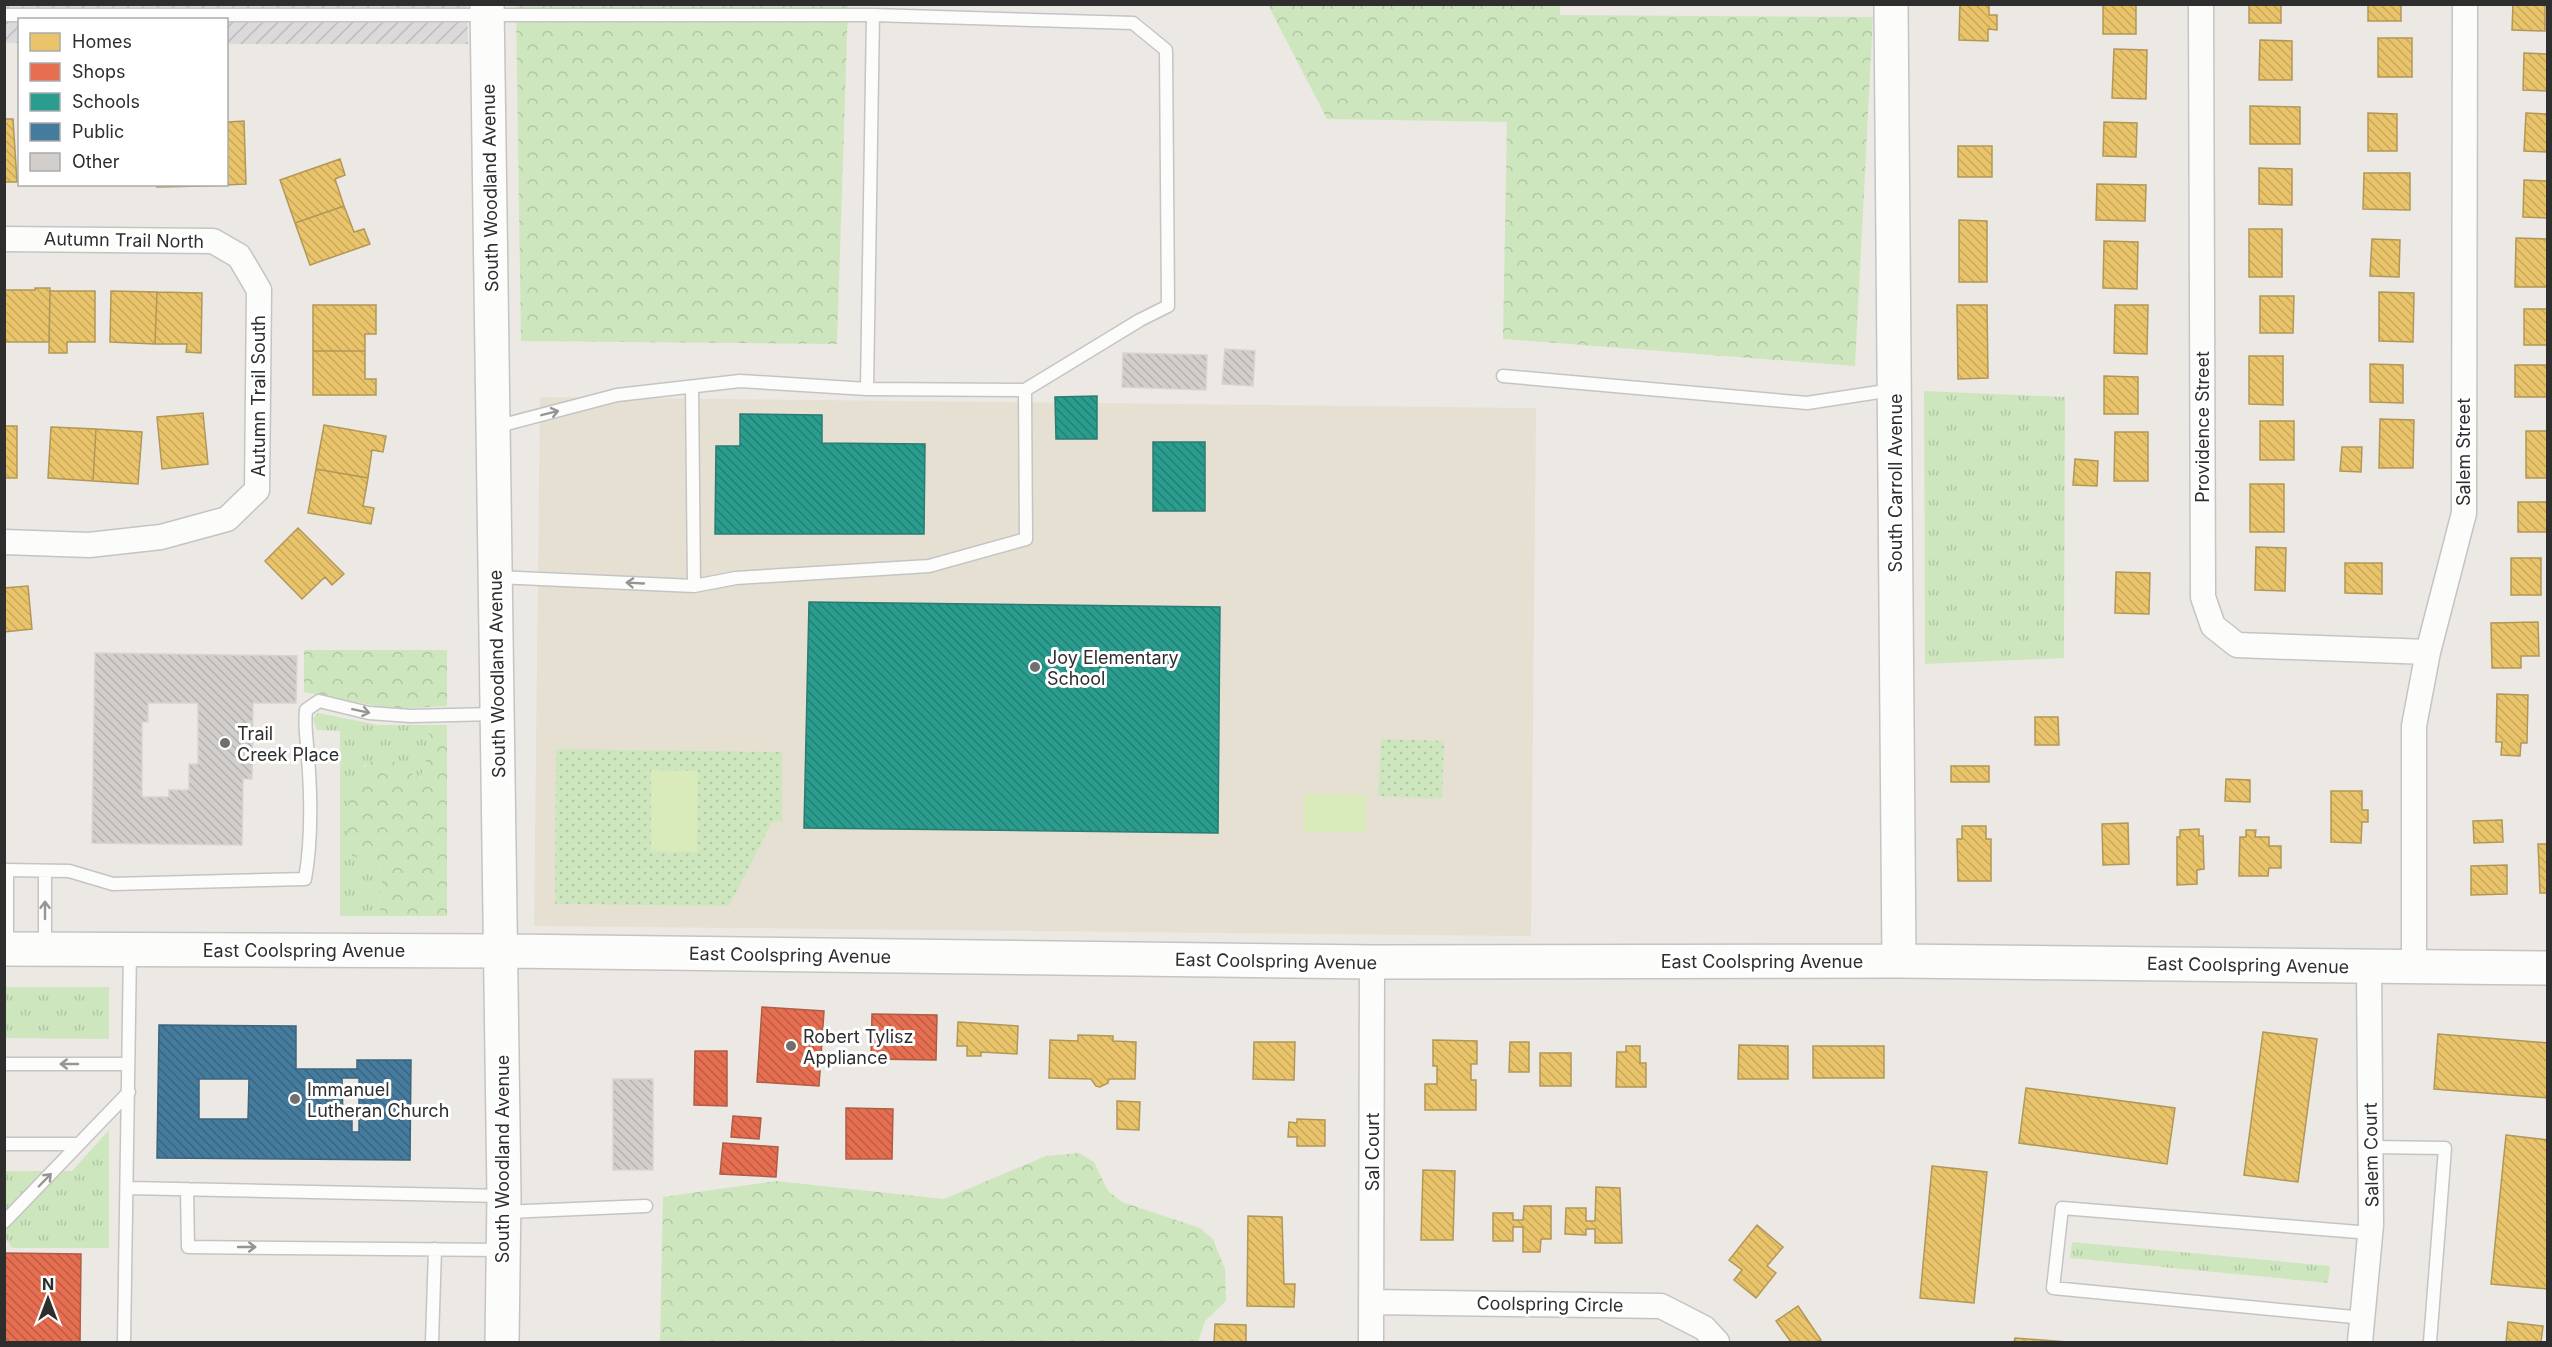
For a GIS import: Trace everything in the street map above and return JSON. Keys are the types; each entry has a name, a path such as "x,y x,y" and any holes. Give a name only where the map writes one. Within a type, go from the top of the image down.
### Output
{"street":[{"name":"South Carroll Avenue","path":"1891,4 1899,961"},
{"name":"Providence Street","path":"2201,4 2203,597 2213,626 2237,645 2428,652"},
{"name":"Salem Street","path":"2414,967 2415,726 2428,652 2464,513 2465,4"},
{"name":"South Woodland Avenue","path":"487,10 504,1204 502,1342"},
{"name":"Autumn Trail North","path":"4,239 213,241 239,256"},
{"name":"Autumn Trail South","path":"4,542 89,545 161,537 227,519 257,490 259,290 239,256"},
{"name":"East Coolspring Avenue","path":"6,949 501,951 1372,962 1899,961 2547,968"},
{"name":"Sal Court","path":"1371,1342 1372,962"},
{"name":"Salem Court","path":"2360,1342 2371,1233 2369,966"},
{"name":"Coolspring Circle","path":"1371,1302 1661,1306 1704,1328 1717,1342"}],"lane":[{"path":"4,15 274,10 873,15 1133,23 1166,50 1168,306 1140,320 1025,390 867,389 740,381 617,395 493,427"},
{"path":"867,389 873,15"},
{"path":"1503,376 1808,404 1894,390"},
{"path":"692,387 694,586"},
{"path":"495,577 694,586 736,578 929,566 1026,539 1025,390"},
{"path":"6,949 6,870 69,871 113,884 305,879 308,859 308,757 304,727 306,710 320,702 369,713 411,716 497,713"},
{"path":"45,871 45,949"},
{"path":"124,1342 129,1188 130,950"},
{"path":"4,1064 128,1064"},
{"path":"4,1222 129,1092"},
{"path":"4,1144 79,1144"},
{"path":"2371,1147 2445,1149 2430,1342"},
{"path":"129,1188 504,1204 646,1206"},
{"path":"187,1189 188,1247 503,1250"},
{"path":"2364,1318 2053,1288 2062,1208 2371,1233"},
{"path":"432,1342 435,1249"}],"shaded area":[{"path":"5,5 467,5 468,44 228,44 228,18 18,18 18,43 5,43"},
{"name":"Joy Elementary School","path":"540,397 1536,408 1531,936 534,926"}],"green space":[{"path":"516,5 848,5 837,344 521,341"},
{"path":"1268,5 1560,5 1560,15 1873,17 1855,366 1503,339 1507,122 1327,119"},
{"path":"1924,391 2065,397 2064,658 1925,664"},
{"path":"304,650 447,650 447,706 393,709 304,692"},
{"path":"318,713 378,725 431,725 426,760 419,779 392,760 365,765 359,778 352,855 378,863 382,883 380,916 340,916 340,731 317,730 313,719"},
{"path":"431,725 447,725 447,916 380,916 382,883 378,863 352,856 346,823 348,806 359,776 371,761 378,758 394,761 419,779 426,760"},
{"path":"1381,739 1444,741 1442,799 1378,796"},
{"path":"556,749 782,752 782,821 772,822 729,906 555,904"},
{"path":"651,770 698,771 697,852 651,851"},
{"path":"1304,794 1366,795 1366,832 1304,832"},
{"path":"5,987 109,987 109,1039 5,1038"},
{"path":"109,1130 109,1248 12,1248 5,1237 4,1171 72,1171"},
{"path":"1079,1153 1094,1162 1108,1191 1122,1202 1200,1228 1213,1239 1225,1269 1226,1301 1205,1321 1198,1342 660,1342 663,1197 776,1181 944,1199 1046,1156"},
{"path":"2072,1242 2330,1266 2328,1283 2070,1258"}],"building: Homes":[{"path":"1960,4 1989,4 1989,15 1997,15 1997,30 1988,29 1988,41 1959,40"},
{"path":"2103,4 2136,4 2136,34 2103,34"},
{"path":"2249,4 2281,4 2281,23 2249,23"},
{"path":"2368,4 2401,4 2401,21 2368,21"},
{"path":"2513,4 2545,4 2545,31 2512,30"},
{"path":"2378,38 2412,38 2412,77 2378,77"},
{"path":"2260,40 2292,41 2292,80 2259,80"},
{"path":"2114,49 2147,50 2146,99 2112,98"},
{"path":"2524,53 2548,54 2548,91 2523,90"},
{"path":"2250,106 2300,107 2300,144 2250,144"},
{"path":"2368,113 2397,114 2397,151 2368,151"},
{"path":"2526,113 2548,114 2548,152 2524,151"},
{"path":"4,119 13,119 17,182 4,182"},
{"path":"244,121 246,184 228,185 228,122"},
{"path":"2104,122 2137,123 2136,157 2103,156"},
{"path":"1958,146 1992,146 1992,177 1958,177"},
{"path":"340,159 345,175 335,179 344,206 295,223 280,180"},
{"path":"2259,168 2292,169 2292,205 2259,204"},
{"path":"2364,173 2410,173 2410,210 2363,209"},
{"path":"2524,180 2548,181 2548,218 2523,217"},
{"path":"2097,184 2146,185 2145,221 2096,220"},
{"path":"344,206 354,232 364,229 370,244 310,265 295,223"},
{"path":"1959,220 1987,221 1987,282 1959,282"},
{"path":"2249,229 2282,229 2282,277 2249,277"},
{"path":"2516,238 2548,239 2548,287 2515,287"},
{"path":"2372,239 2400,240 2399,277 2370,276"},
{"path":"2104,241 2138,242 2137,289 2103,288"},
{"path":"35,288 50,288 49,342 4,342 4,290 35,290"},
{"path":"50,291 95,291 95,342 67,342 67,353 49,353"},
{"path":"111,291 157,292 155,344 110,342"},
{"path":"157,292 202,293 201,353 186,352 187,344 155,344"},
{"path":"2379,292 2414,293 2413,342 2379,341"},
{"path":"2260,296 2294,296 2293,333 2260,333"},
{"path":"313,305 376,305 376,334 365,334 365,351 313,351"},
{"path":"1957,305 1987,305 1988,378 1958,379"},
{"path":"2115,305 2148,305 2147,354 2114,353"},
{"path":"2524,309 2548,309 2548,345 2524,345"},
{"path":"313,351 365,351 365,379 376,379 376,395 313,395"},
{"path":"2249,356 2283,356 2283,405 2249,404"},
{"path":"2370,364 2403,365 2403,403 2370,402"},
{"path":"2515,365 2548,365 2548,397 2515,397"},
{"path":"2104,376 2138,377 2138,414 2104,414"},
{"path":"203,413 208,464 162,469 157,417"},
{"path":"2380,419 2414,420 2413,468 2379,468"},
{"path":"2260,421 2294,421 2294,460 2260,460"},
{"path":"324,425 386,436 383,452 372,450 368,478 316,469"},
{"path":"4,426 17,426 17,478 4,478"},
{"path":"51,427 96,429 93,481 48,478"},
{"path":"96,429 142,432 138,484 93,481"},
{"path":"2526,431 2548,431 2548,478 2526,478"},
{"path":"2115,432 2148,432 2148,481 2114,481"},
{"path":"2342,447 2362,447 2361,472 2340,471"},
{"path":"2075,459 2098,461 2097,486 2073,485"},
{"path":"316,469 368,478 363,506 374,508 371,524 308,513"},
{"path":"2250,484 2284,484 2284,532 2250,532"},
{"path":"2518,502 2548,502 2548,532 2518,532"},
{"path":"298,528 344,574 332,585 325,577 302,599 265,561"},
{"path":"2256,547 2286,548 2285,591 2255,590"},
{"path":"2511,558 2541,558 2541,595 2511,595"},
{"path":"2345,563 2382,563 2382,594 2345,593"},
{"path":"2116,572 2150,573 2149,614 2115,613"},
{"path":"28,586 32,629 4,632 4,588"},
{"path":"2538,622 2539,656 2521,656 2521,668 2492,668 2491,623"},
{"path":"2497,694 2528,695 2527,743 2521,743 2520,756 2501,755 2502,742 2496,742"},
{"path":"2035,717 2058,717 2059,745 2035,745"},
{"path":"1951,766 1989,766 1989,782 1951,782"},
{"path":"2226,779 2250,780 2250,802 2225,801"},
{"path":"2331,791 2362,791 2362,810 2368,810 2368,822 2362,822 2361,843 2331,842"},
{"path":"2502,820 2503,842 2474,843 2473,821"},
{"path":"2128,823 2129,864 2103,865 2102,824"},
{"path":"1962,826 1986,826 1986,839 1991,839 1991,881 1958,881 1957,839 1962,839"},
{"path":"2199,829 2199,836 2203,836 2204,869 2197,870 2197,884 2177,885 2177,837 2180,837 2180,830"},
{"path":"2246,830 2256,830 2255,837 2269,837 2269,846 2281,846 2281,868 2269,868 2268,876 2239,876 2240,837 2246,837"},
{"path":"2538,844 2548,844 2548,893 2540,893"},
{"path":"2507,865 2507,894 2471,895 2471,866"},
{"path":"958,1022 1018,1026 1017,1054 981,1052 981,1056 967,1056 967,1046 957,1046"},
{"path":"2263,1032 2317,1039 2298,1182 2244,1175"},
{"path":"2438,1034 2548,1043 2548,1098 2434,1089"},
{"path":"1078,1035 1113,1036 1113,1041 1136,1042 1135,1079 1109,1079 1108,1083 1100,1087 1096,1086 1091,1079 1049,1078 1050,1040 1078,1041"},
{"path":"1433,1040 1477,1041 1477,1064 1471,1064 1471,1080 1476,1080 1476,1110 1425,1110 1425,1084 1437,1084 1437,1066 1433,1066"},
{"path":"1254,1042 1295,1042 1294,1080 1253,1079"},
{"path":"1510,1042 1529,1042 1529,1072 1509,1072"},
{"path":"1739,1045 1788,1046 1788,1079 1738,1079"},
{"path":"1626,1046 1640,1046 1640,1063 1646,1063 1646,1087 1616,1087 1617,1052 1626,1052"},
{"path":"1813,1046 1884,1046 1884,1078 1813,1078"},
{"path":"1540,1053 1571,1053 1571,1086 1540,1086"},
{"path":"2026,1088 2175,1108 2167,1164 2019,1143"},
{"path":"1117,1101 1140,1102 1139,1130 1117,1129"},
{"path":"1297,1119 1325,1120 1325,1146 1297,1146 1297,1137 1288,1137 1289,1122 1297,1123"},
{"path":"2506,1135 2548,1140 2548,1289 2491,1284"},
{"path":"1932,1166 1987,1172 1974,1303 1920,1298"},
{"path":"1423,1170 1455,1171 1453,1240 1421,1240"},
{"path":"1596,1187 1620,1188 1622,1243 1595,1243 1595,1229 1586,1229 1586,1235 1565,1234 1566,1208 1586,1208 1586,1221 1595,1221"},
{"path":"1524,1206 1551,1206 1551,1239 1541,1239 1540,1252 1523,1252 1523,1227 1513,1227 1513,1241 1493,1241 1493,1213 1513,1213 1513,1220 1523,1220"},
{"path":"1248,1216 1282,1217 1284,1284 1295,1284 1294,1307 1247,1306"},
{"path":"1757,1225 1783,1247 1767,1266 1776,1273 1756,1298 1734,1280 1742,1270 1729,1260"},
{"path":"1798,1306 1821,1340 1791,1342 1776,1321"},
{"path":"2508,1322 2543,1326 2541,1342 2506,1342"},
{"path":"1215,1324 1246,1325 1246,1342 1214,1342"},
{"path":"2015,1338 2068,1342 2014,1342"}],"building: Shops":[{"name":"Robert Tylisz Appliance","path":"762,1007 824,1011 819,1086 757,1082"},
{"path":"872,1014 937,1015 936,1060 871,1059"},
{"path":"695,1051 727,1051 727,1106 694,1105"},
{"path":"846,1108 893,1109 892,1159 846,1159"},
{"path":"733,1116 761,1118 759,1139 731,1137"},
{"path":"723,1143 778,1147 776,1177 720,1174"},
{"path":"4,1253 81,1254 80,1342 4,1342"}],"building: Schools":[{"path":"1097,396 1097,439 1056,439 1055,397"},
{"path":"740,414 822,415 822,443 925,444 924,534 715,534 716,446 740,446"},
{"path":"1153,442 1205,442 1205,511 1153,511"},
{"path":"809,602 1220,607 1218,833 804,828"}],"building: Public":[{"name":"Immanuel Lutheran Church","path":"159,1025 296,1026 296,1069 357,1069 357,1060 411,1060 410,1160 157,1158","holes":["342,1078 359,1078 359,1132 352,1132 352,1121 343,1121","199,1079 249,1079 248,1119 199,1119"]}],"building: Other":[{"path":"1225,349 1255,351 1253,386 1222,384"},
{"path":"1123,353 1207,355 1206,390 1122,387"},
{"name":"Trail Creek Place","path":"95,653 297,656 296,703 253,703 252,779 243,779 242,845 92,843","holes":["148,703 198,703 198,764 189,764 189,790 169,790 169,797 142,797 142,722 148,722"]},
{"path":"613,1079 653,1079 653,1170 613,1170"}],"place":[{"name":"Joy Elementary School","path":"1035,667"},
{"name":"Trail Creek Place","path":"225,743"},
{"name":"Robert Tylisz Appliance","path":"791,1046"},
{"name":"Immanuel Lutheran Church","path":"295,1099"}]}
